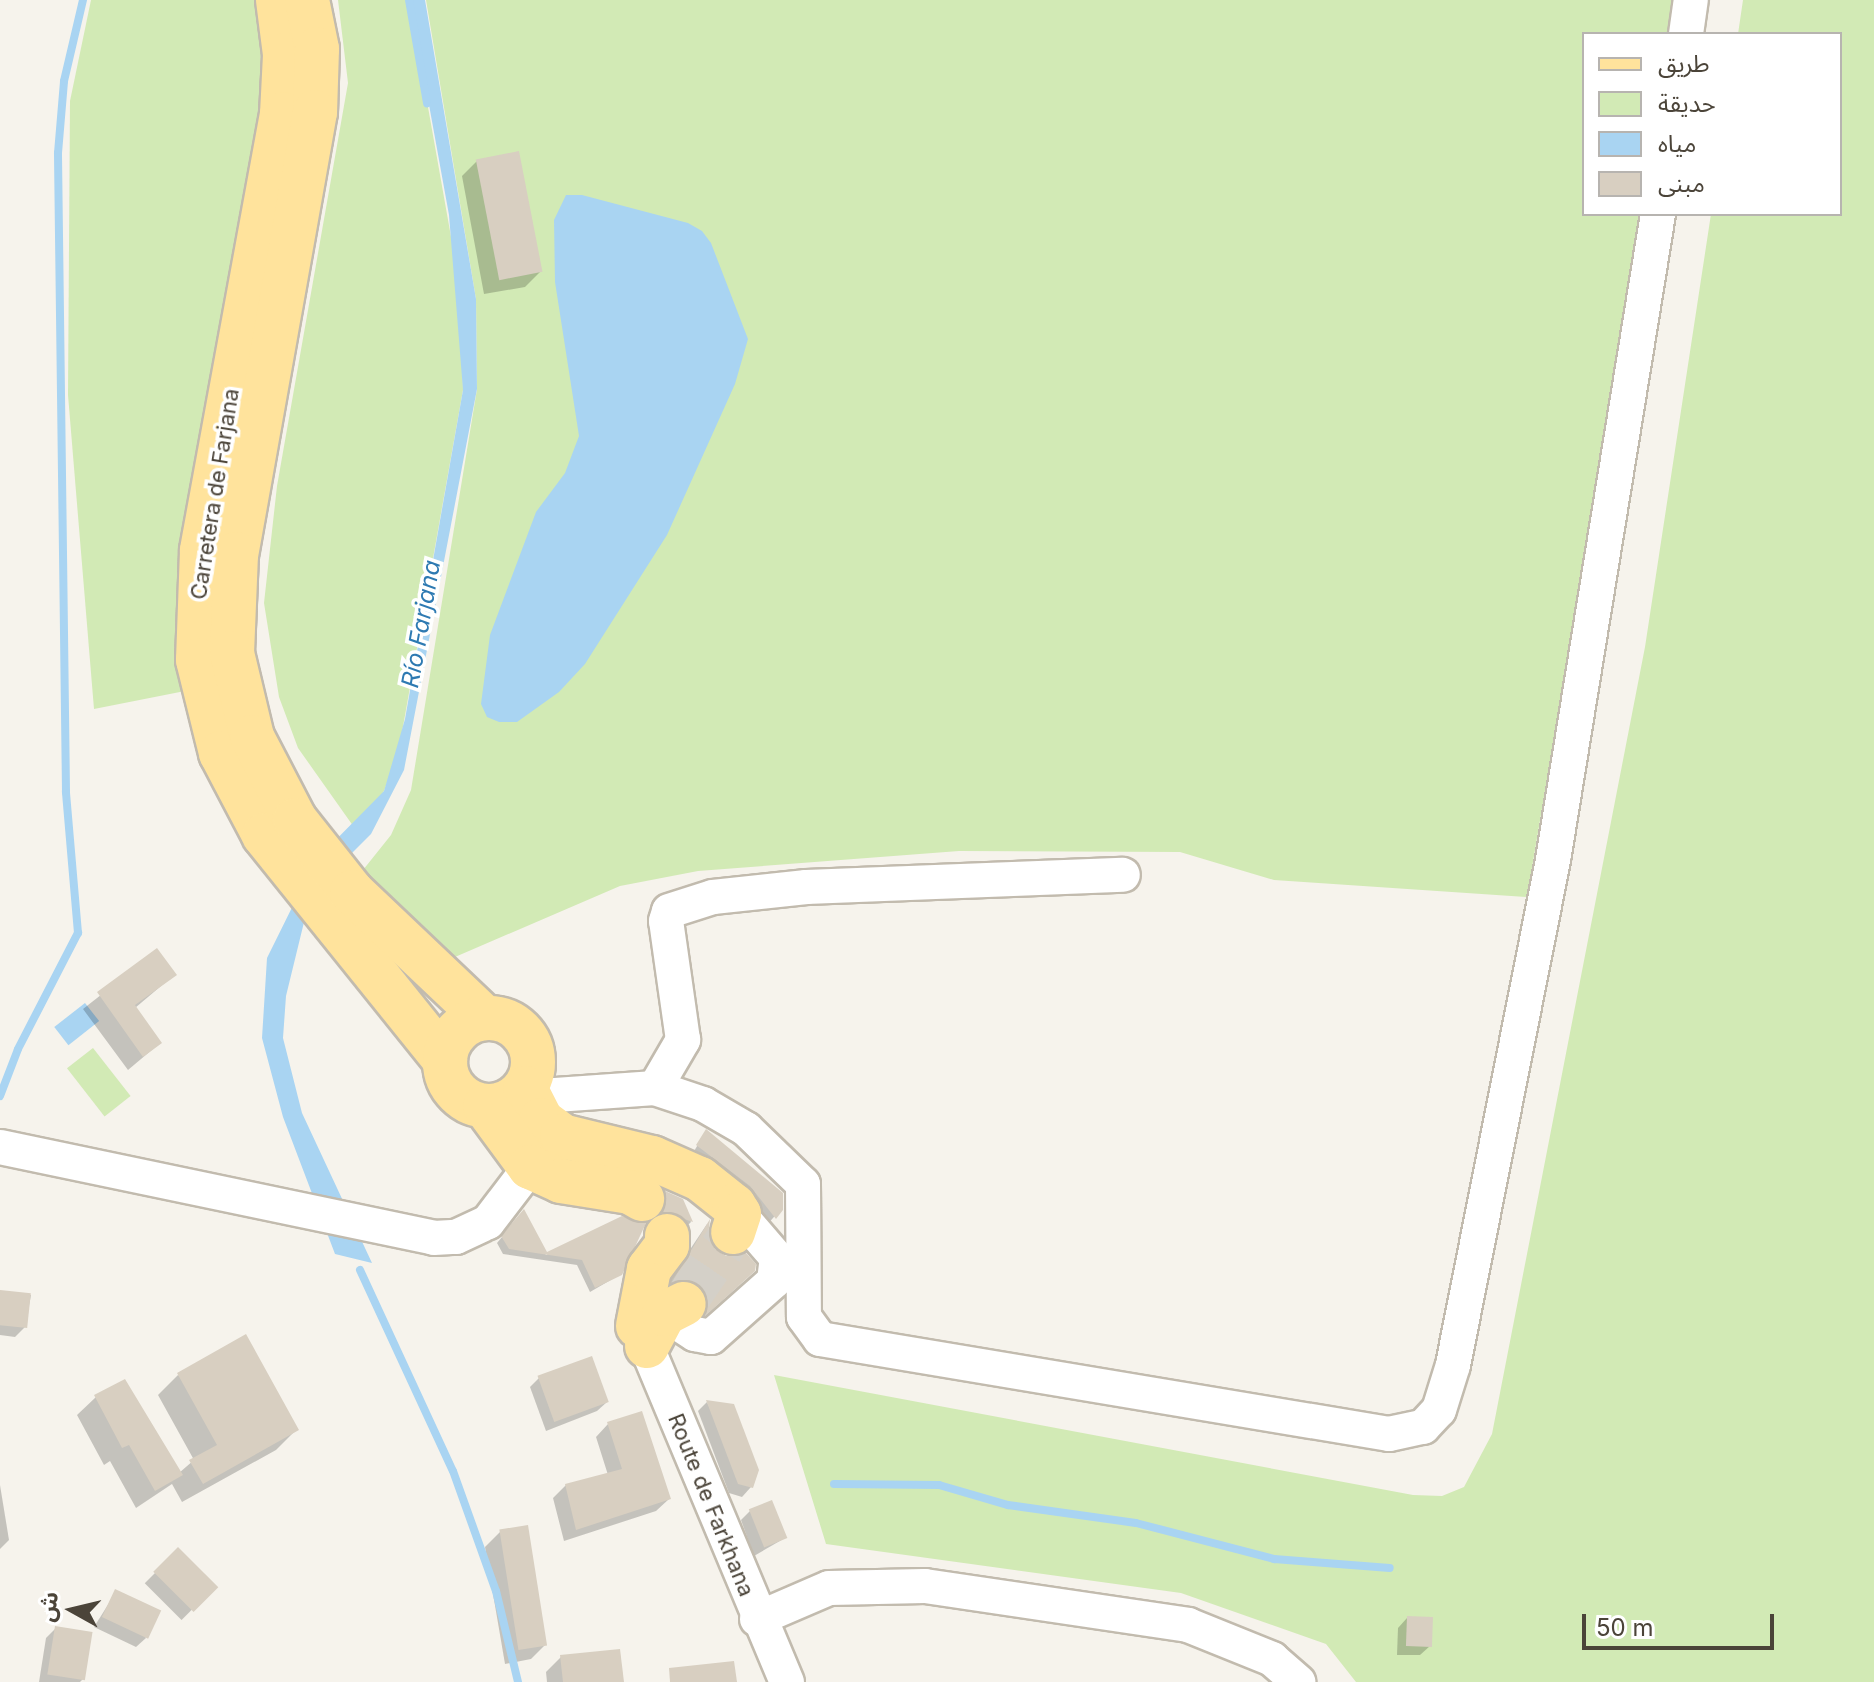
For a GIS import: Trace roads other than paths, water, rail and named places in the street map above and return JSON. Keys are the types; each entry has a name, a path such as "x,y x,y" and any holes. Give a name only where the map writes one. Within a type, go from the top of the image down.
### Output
{"main road":[{"name":"Carretera de Farjana","path":"278,0 285,55 282,114 212,490 197,606 200,673 221,753 339,904 445,1060 451,1086 460,1096 485,1106 530,1167"},
{"name":"Carretera de Farjana","path":"285,835 268,773 248,724 232,653 231,609 246,493 315,112 317,49 307,0"},
{"name":"Carretera de Farjana","path":"339,904 485,1018 509,1023 527,1040 533,1065 526,1093"},
{"path":"445,1060 462,1028 485,1018"},
{"path":"485,1106 507,1103 526,1093 541,1120 641,1183"},
{"path":"530,1167 578,1186 700,1179 736,1223"},
{"path":"658,1323 649,1269 667,1245 667,1236"}],"street":[{"path":"1686,32 1691,0"},
{"path":"526,1093 655,1088 703,1104 746,1129 803,1184 804,1317 809,1331 820,1339 1389,1434 1414,1432 1431,1420 1453,1365 1553,860 1658,216"},
{"path":"655,1088 683,1040 666,921 669,911 713,897 806,887 1123,875"},
{"path":"0,1147 372,1228 456,1237 488,1222 530,1167"},
{"path":"658,1323 711,1337 774,1281 777,1258 736,1223"},
{"name":"Route de Farkhana","path":"658,1323 757,1619 787,1682"},
{"path":"757,1619 829,1588 925,1586 1188,1625 1272,1659 1298,1682"}],"water":[{"path":"410,0 425,0 476,299 477,389 404,770 371,834 328,877 306,914 286,996 283,1038 302,1113 372,1263 335,1254 283,1117 262,1038 267,958 315,861 384,791 405,719 463,390 449,215"},
{"path":"566,195 582,195 688,223 702,231 711,243 748,339 735,384 667,535 585,664 559,692 517,722 499,722 487,717 481,704 490,635 536,512 565,473 579,436 555,282 554,220"},
{"path":"85,1003 99,1021 68,1045 54,1027"}],"waterway":[{"path":"0,1096 18,1049 78,933 66,792 58,153 64,81 83,0"},
{"name":"Río Farjana","path":"409,0 427,103"},
{"path":"360,1270 453,1471 496,1591 518,1682"},
{"path":"834,1484 939,1485 1008,1505 1136,1523 1274,1559 1390,1568"}],"tunnel":[{"path":"684,1304 733,1232"}]}
